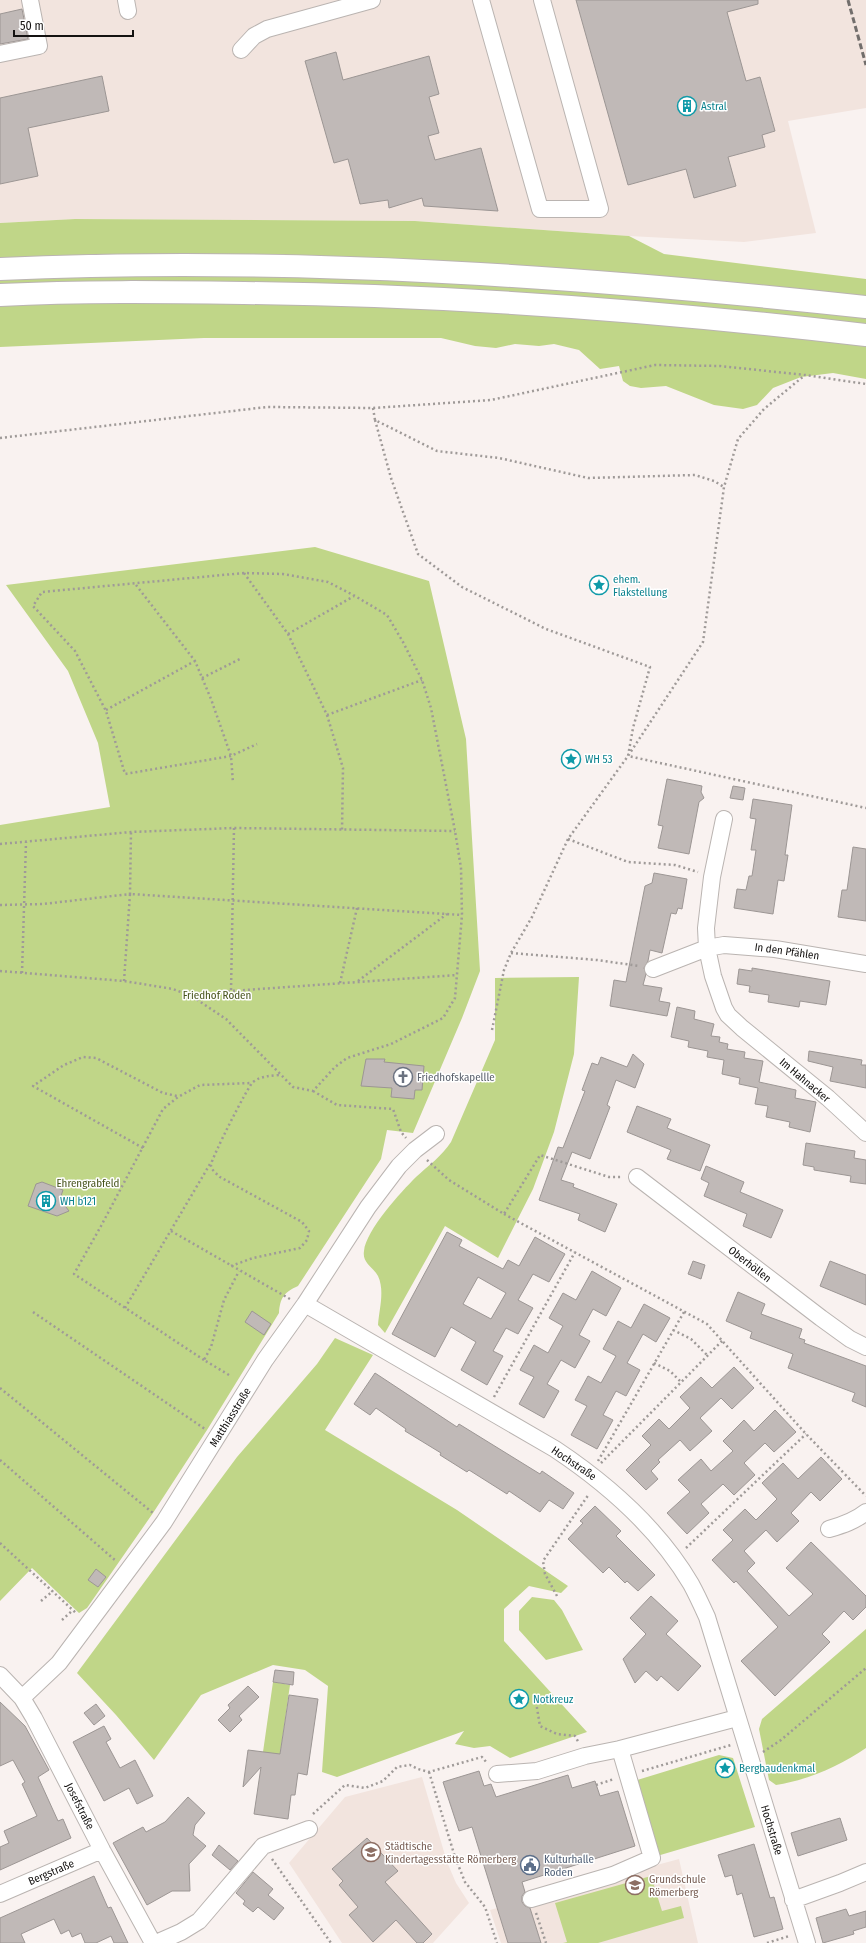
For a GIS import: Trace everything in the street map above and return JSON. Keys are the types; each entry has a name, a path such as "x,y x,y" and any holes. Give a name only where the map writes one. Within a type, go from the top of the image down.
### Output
{"highway":[{"path":"0,269 186,265 300,266 450,272 743,294 866,307"},
{"path":"0,296 45,293 189,292 300,293 450,298 756,322 866,335"}],"street":[{"path":"0,54 39,46 30,0"},
{"path":"241,50 254,36 267,29 372,0"},
{"path":"481,0 540,209 600,209 542,0"},
{"path":"707,948 706,928 712,877 724,819"},
{"name":"In den Pfählen","path":"653,969 707,948 724,945 775,948 866,964"},
{"name":"Im Hahnacker","path":"707,948 713,976 724,1008 728,1015 828,1098 866,1133"},
{"name":"Matthiasstraße","path":"22,1698 59,1663 164,1522 265,1360 303,1306 368,1207 399,1166 415,1150 436,1134"},
{"name":"Oberhöllen","path":"637,1177 821,1318 850,1339 866,1347"},
{"name":"Hochstraße","path":"303,1306 487,1410 591,1473 638,1515 674,1560 691,1584 707,1617 805,1937"},
{"path":"829,1529 844,1525 857,1519 866,1512"},
{"name":"Josefstraße","path":"0,1674 22,1698 34,1718 102,1850 154,1943 187,1929 201,1919 263,1846 309,1829"},
{"path":"497,1774 537,1771 585,1756 620,1749 737,1718"},
{"path":"532,1899 613,1875 652,1858 620,1749"},
{"name":"Bergstraße","path":"0,1894 102,1850"},
{"path":"793,1900 866,1872"}],"path":[{"path":"0,438 267,407 372,408 492,400 655,365 720,366 805,375 866,384"},
{"path":"492,1030 504,970 511,953 532,917 568,839 628,756 703,642 724,487 738,439 764,409 805,375"},
{"path":"372,408 391,478 418,554 462,587 546,629 650,667 633,728 628,756"},
{"path":"375,420 437,451 499,458 588,478 695,475 714,481 724,487"},
{"path":"244,573 288,634 327,714 343,768 342,831"},
{"path":"256,744 231,756 125,774 106,711 75,652 33,606 42,592 244,573 283,574 328,582 387,615 422,680 431,708 455,831 461,868 462,915 455,998 443,1018 391,1044 347,1058 335,1067 313,1091"},
{"path":"136,584 195,662 231,756 233,783"},
{"path":"288,634 355,596"},
{"path":"202,678 242,658"},
{"path":"106,711 195,662"},
{"path":"327,714 422,680"},
{"path":"628,756 866,808"},
{"path":"0,844 131,832 234,828 342,831 455,831"},
{"path":"231,991 234,828"},
{"path":"124,982 130,894 131,832"},
{"path":"568,839 628,862 675,865 712,877"},
{"path":"22,972 26,842"},
{"path":"0,905 43,904 130,894 462,915"},
{"path":"340,983 357,908"},
{"path":"357,982 448,914"},
{"path":"511,953 597,960 653,969"},
{"path":"0,971 124,982 173,989 193,997 226,1019 293,1087 313,1091 337,1106 393,1109 401,1132 415,1150 449,1180 504,1214 707,1324 806,1434 866,1496"},
{"path":"193,997 231,991 457,975"},
{"path":"143,1148 33,1086 64,1065 83,1058 96,1058 163,1093 178,1096"},
{"path":"229,1375 74,1274 84,1259 163,1109 178,1096 200,1085 252,1083 264,1076 280,1075"},
{"path":"125,1308 211,1163 252,1083"},
{"path":"504,1214 540,1155 609,1177 637,1177"},
{"path":"211,1163 211,1168 220,1177 302,1222 309,1231 306,1240 300,1248 253,1258 231,1266"},
{"path":"171,1230 239,1271 284,1294 303,1306"},
{"path":"487,1410 575,1252"},
{"path":"204,1360 211,1347 224,1300 239,1271"},
{"path":"33,1312 217,1436"},
{"path":"557,1596 545,1574 543,1561 589,1495 591,1473 684,1312"},
{"path":"673,1330 691,1339 708,1356"},
{"path":"591,1473 722,1341"},
{"path":"654,1363 670,1371 681,1382"},
{"path":"0,1388 164,1522"},
{"path":"674,1560 806,1434"},
{"path":"0,1460 128,1570"},
{"path":"0,1544 73,1610 62,1620"},
{"path":"41,1601 53,1591"},
{"path":"751,1760 781,1740 866,1668"},
{"path":"536,1702 540,1726 557,1734 575,1736 585,1756"},
{"path":"596,1784 731,1745 746,1743"},
{"path":"309,1829 309,1818 345,1785 365,1788 383,1781 397,1767 410,1765 418,1770 429,1772 482,1757 497,1774"},
{"path":"429,1772 455,1857 465,1882 485,1908 497,1943"},
{"path":"263,1846 329,1942"},
{"path":"532,1899 546,1943"},
{"path":"767,1943 805,1937"}],"shaded area":[{"path":"0,0 866,0 866,108 788,121 816,233 744,242 629,236 415,221 75,219 0,223"},
{"name":"Städtische Kindertagesstätte Römerberg","path":"422,1777 447,1862 456,1883 469,1903 433,1943 342,1943 289,1863 345,1797"},
{"name":"Grundschule Römerberg","path":"679,1859 698,1943 501,1943 490,1910"}],"green space":[{"path":"75,219 415,221 629,236 664,254 866,279 866,379 833,373 801,377 773,388 757,405 743,409 714,405 666,386 641,388 630,386 623,381 619,366 600,369 579,350 554,344 539,346 515,344 496,348 475,346 441,338 204,338 0,347 0,223"},
{"name":"Friedhof Roden","path":"315,547 429,581 466,739 480,971 462,1018 413,1133 387,1130 381,1159 298,1286 286,1293 282,1299 279,1313 207,1430 153,1513 87,1608 79,1613 32,1568 0,1601 0,825 110,807 98,743 68,671 6,585"},
{"path":"579,977 574,1054 554,1132 533,1189 498,1258 445,1226 385,1333 378,1325 381,1300 380,1282 376,1273 366,1262 364,1251 366,1242 377,1222 393,1201 439,1156 451,1142 495,1040 495,978"},
{"path":"335,1338 373,1355 325,1430 457,1510 568,1586 561,1593 529,1586 504,1609 504,1641 587,1732 510,1758 490,1746 474,1748 455,1744 464,1731 337,1777 322,1772 328,1686 305,1670 273,1665 201,1695 154,1760 116,1715 77,1673 237,1457 317,1364"},
{"path":"532,1597 554,1600 562,1610 583,1650 546,1660 519,1630 519,1611"},
{"path":"866,1629 866,1748 845,1761 812,1776 776,1785 769,1780 759,1729 762,1719"},
{"path":"273,1682 290,1685 278,1768 261,1766"},
{"path":"719,1755 733,1758 755,1827 657,1856 634,1781"},
{"path":"651,1876 662,1911 681,1906 684,1918 598,1943 563,1943 567,1942 555,1903"}],"building":[{"name":"Astral","path":"576,0 758,0 758,4 727,12 746,81 760,77 775,131 762,135 765,147 728,157 736,186 694,198 686,169 628,185"},
{"path":"22,9 28,39 0,44 0,14"},
{"path":"336,52 343,80 429,56 439,94 429,97 439,133 428,136 435,160 481,148 498,211 424,206 422,198 389,208 388,200 360,204 348,159 334,163 305,61"},
{"path":"102,76 109,111 28,128 38,176 0,184 0,98"},
{"path":"667,779 702,786 701,792 704,798 699,802 689,854 658,848 663,826 658,825"},
{"path":"733,786 745,788 743,800 730,798"},
{"path":"753,799 792,805 785,855 788,855 784,881 778,880 773,914 734,908 737,889 746,890 749,876 752,876 756,850 751,850 756,819 750,818"},
{"path":"853,847 866,849 866,921 838,917 842,890 847,890"},
{"path":"654,873 687,879 682,909 678,908 676,914 671,913 662,953 650,950 648,961 644,968 646,974 643,985 662,988 659,1001 670,1003 667,1016 610,1006 614,980 626,982 645,886 652,883"},
{"path":"752,968 830,981 826,1005 800,1001 799,1007 768,1002 769,995 749,992 750,986 737,984 739,969 752,971"},
{"path":"677,1007 695,1011 694,1019 714,1024 711,1036 720,1037 719,1042 728,1044 727,1049 745,1052 744,1058 763,1061 759,1082 796,1090 795,1098 816,1102 810,1132 789,1127 790,1122 766,1117 768,1106 755,1104 758,1088 739,1084 740,1078 722,1074 724,1060 707,1057 708,1051 688,1047 689,1041 671,1037"},
{"path":"809,1051 862,1060 861,1065 866,1065 866,1088 830,1081 833,1067 808,1061"},
{"path":"633,1054 644,1064 635,1088 616,1080 607,1105 610,1107 590,1159 572,1152 561,1180 574,1184 573,1187 617,1204 605,1232 578,1220 580,1214 539,1200 558,1147 563,1148 585,1091 582,1090 592,1063 598,1065 601,1057 627,1067"},
{"name":"Friedhofskapellle","path":"366,1059 385,1059 384,1062 424,1066 422,1090 415,1090 414,1099 391,1097 392,1088 361,1086"},
{"path":"637,1106 671,1119 667,1128 710,1145 700,1171 667,1159 671,1150 627,1132"},
{"path":"806,1143 855,1151 854,1158 866,1160 866,1184 850,1182 851,1176 814,1170 814,1167 803,1165"},
{"path":"706,1166 744,1182 740,1192 783,1210 771,1238 743,1226 747,1214 704,1196 709,1183 701,1179"},
{"name":"WH b121","path":"42,1182 63,1190 60,1199 69,1211 57,1216 28,1206 36,1184"},
{"path":"447,1232 462,1240 459,1246 503,1269 508,1260 519,1266 535,1237 565,1254 549,1282 533,1274 518,1300 533,1308 518,1334 506,1328 493,1351 503,1356 487,1385 461,1370 476,1342 451,1327 435,1357 392,1334","holes":["478,1277 506,1293 491,1319 463,1304"]},
{"path":"693,1261 705,1265 701,1279 688,1274"},
{"path":"830,1261 866,1275 866,1305 820,1286"},
{"path":"592,1271 621,1288 606,1316 593,1309 579,1335 590,1341 575,1368 561,1360 547,1384 559,1391 544,1418 519,1404 534,1377 520,1370 534,1345 548,1353 563,1326 549,1318 563,1293 576,1300"},
{"path":"738,1292 765,1304 761,1314 802,1329 799,1338 805,1340 804,1343 866,1366 866,1407 852,1401 855,1393 788,1368 793,1354 750,1338 752,1332 726,1321"},
{"path":"644,1304 670,1318 656,1342 643,1334 627,1363 640,1370 626,1396 616,1391 603,1415 613,1420 597,1449 571,1435 587,1406 575,1400 588,1376 601,1383 616,1356 603,1349 618,1321 631,1328"},
{"path":"252,1311 271,1324 264,1335 245,1322"},
{"path":"734,1367 754,1388 732,1409 721,1398 700,1418 712,1431 690,1451 680,1440 658,1460 660,1462 651,1471 658,1479 646,1490 626,1470 651,1445 642,1436 659,1419 669,1429 690,1408 680,1397 701,1377 712,1388"},
{"path":"375,1373 457,1427 459,1424 540,1474 542,1471 574,1493 563,1509 549,1500 540,1512 509,1491 507,1494 469,1470 467,1472 440,1455 441,1453 405,1431 406,1429 376,1408 370,1415 354,1404"},
{"path":"775,1410 796,1432 774,1452 765,1443 744,1463 755,1475 734,1495 723,1484 701,1504 709,1513 687,1534 667,1513 690,1492 678,1480 701,1459 711,1471 733,1451 723,1441 744,1420 754,1431"},
{"path":"821,1457 842,1479 820,1501 811,1492 791,1513 799,1521 777,1542 766,1530 744,1551 755,1563 747,1571 789,1616 813,1594 786,1568 811,1542 866,1596 866,1607 853,1620 844,1611 822,1634 830,1642 775,1696 741,1661 778,1627 736,1581 734,1583 712,1560 733,1540 723,1530 745,1509 756,1520 777,1499 762,1483 783,1463 798,1479"},
{"path":"595,1506 621,1531 616,1536 655,1575 638,1591 627,1581 625,1583 609,1567 603,1573 568,1539 583,1523 580,1521"},
{"path":"96,1569 106,1577 98,1587 88,1580"},
{"path":"651,1596 678,1621 666,1634 701,1666 678,1691 661,1676 657,1681 646,1671 635,1683 623,1659 646,1634 630,1618"},
{"path":"275,1670 294,1672 293,1685 273,1682"},
{"path":"248,1686 259,1697 239,1716 242,1720 230,1732 218,1720 230,1708 228,1705"},
{"path":"289,1695 318,1699 307,1775 298,1773 295,1795 291,1795 288,1819 254,1814 261,1767 243,1787 248,1750 280,1754"},
{"path":"0,1702 25,1726 49,1770 38,1777 58,1821 63,1819 71,1838 0,1870 0,1847 9,1843 4,1831 37,1816 22,1784 25,1782 13,1760 0,1766"},
{"path":"96,1704 105,1716 94,1725 84,1713"},
{"path":"104,1726 111,1739 106,1742 120,1768 135,1760 153,1796 137,1804 129,1788 104,1801 73,1742"},
{"name":"Kulturhalle Roden","path":"479,1771 484,1786 491,1784 496,1797 568,1775 572,1788 595,1781 600,1796 618,1791 635,1846 522,1882 525,1892 522,1896 522,1902 525,1906 530,1908 541,1943 508,1943 472,1827 459,1831 443,1782"},
{"path":"188,1797 205,1813 195,1825 193,1835 206,1846 189,1864 190,1891 172,1891 147,1905 113,1843 143,1827 146,1832 165,1822"},
{"path":"840,1818 847,1840 798,1856 791,1833"},
{"path":"367,1838 398,1871 385,1882 432,1934 423,1943 417,1943 396,1920 373,1942 349,1915 358,1907 339,1885 343,1881 332,1869"},
{"path":"754,1844 770,1898 774,1897 783,1929 754,1937 742,1893 737,1895 732,1875 725,1877 718,1855"},
{"path":"219,1845 238,1861 230,1870 212,1855"},
{"path":"253,1872 273,1889 268,1895 284,1908 274,1920 258,1907 253,1912 243,1904 245,1901 236,1893"},
{"path":"94,1876 108,1908 111,1907 128,1943 114,1943 111,1936 96,1943 85,1943 81,1933 72,1937 69,1930 61,1934 54,1919 21,1934 25,1943 0,1943 0,1918"},
{"path":"846,1909 849,1916 866,1911 866,1927 853,1931 854,1934 823,1943 816,1918"}],"railway":[{"path":"848,0 866,65"}],"place":[{"name":"Astral","path":"687,106"},
{"name":"ehem. Flakstellung","path":"599,585"},
{"name":"WH 53","path":"571,759"},
{"name":"Friedhofskapellle","path":"403,1077"},
{"name":"WH b121","path":"46,1201"},
{"name":"Notkreuz","path":"519,1699"},
{"name":"Bergbaudenkmal","path":"725,1768"},
{"name":"Städtische Kindertagesstätte Römerberg","path":"371,1852"},
{"name":"Kulturhalle Roden","path":"530,1865"},
{"name":"Grundschule Römerberg","path":"635,1885"}],"park label":[{"name":"Ehrengrabfeld","path":"88,1183"}]}
